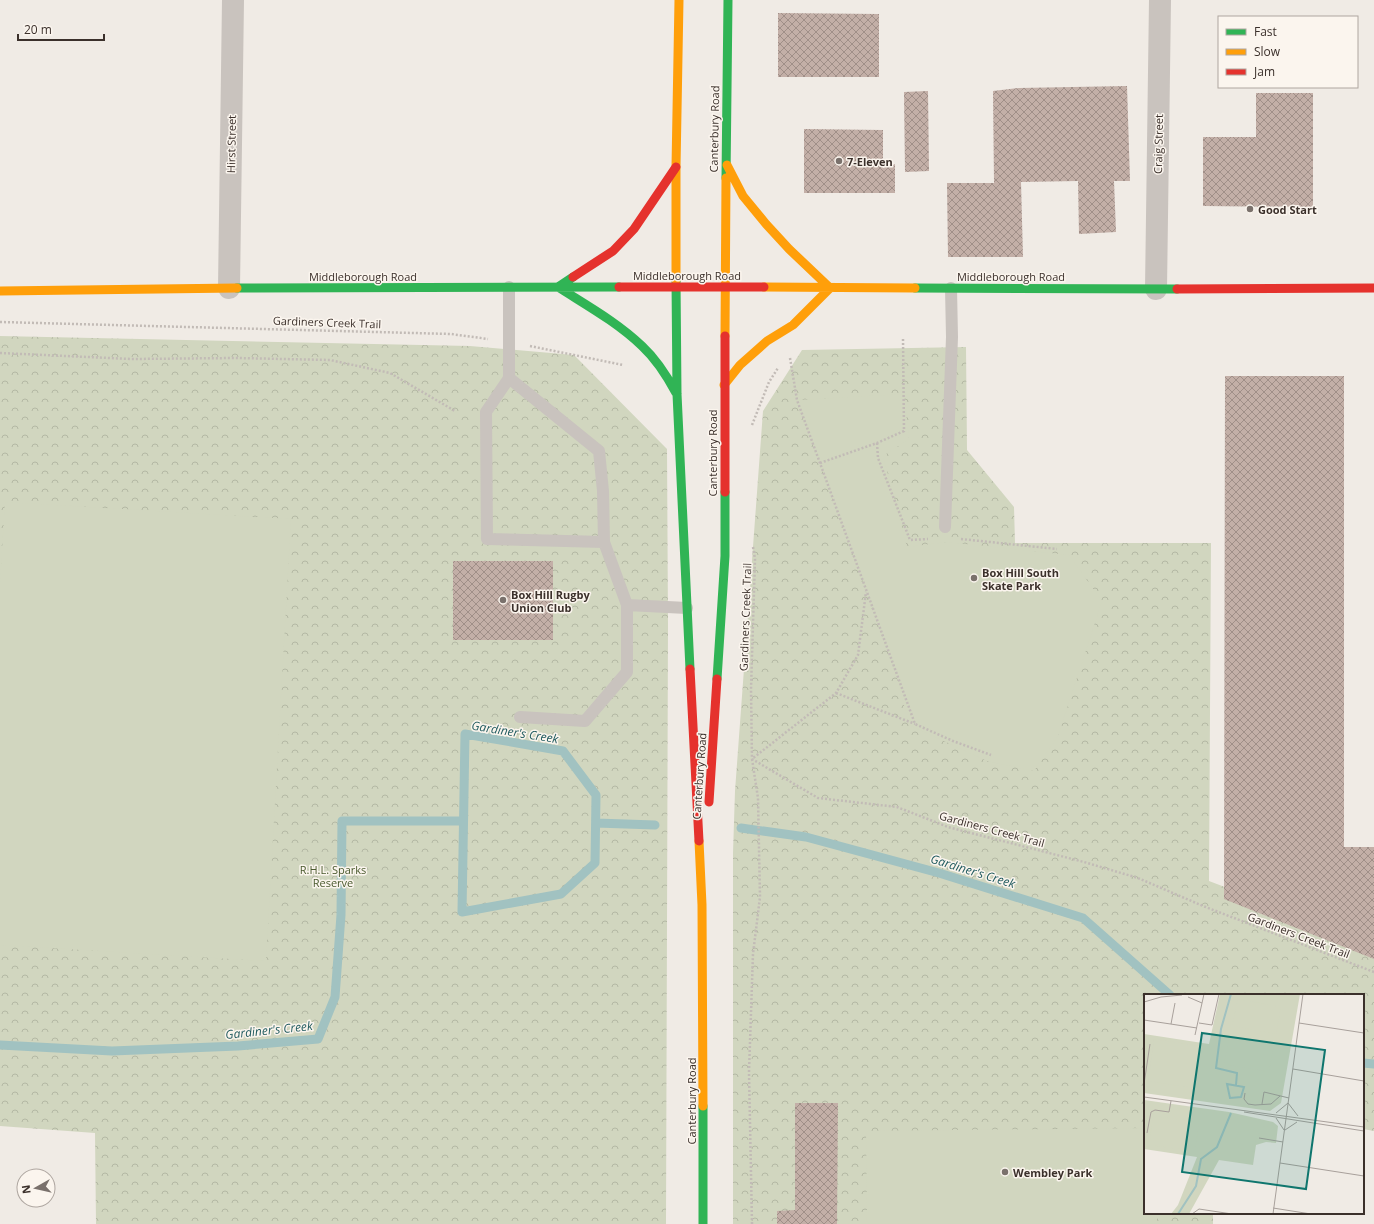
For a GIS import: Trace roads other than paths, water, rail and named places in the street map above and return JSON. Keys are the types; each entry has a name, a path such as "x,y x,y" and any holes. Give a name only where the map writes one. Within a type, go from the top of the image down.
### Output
{"main road":[{"name":"Canterbury Road","path":"680,0 676,167 677,394 702,905 703,1224"},
{"name":"Canterbury Road","path":"708,812 725,556 724,385 728,0"},
{"path":"724,385 740,365 767,341 792,325 830,288 789,250 766,224 743,196 726,163"},
{"path":"676,167 634,229 613,251 558,287 618,327 642,346 664,371 677,394"},
{"name":"Middleborough Road","path":"0,291 229,288 509,287 1156,289 1374,288"},
{"name":"Canterbury Road","path":"702,905 707,828"}],"street":[{"name":"Hirst Street","path":"229,288 233,0"},
{"name":"Craig Street","path":"1156,289 1160,0"}],"lane":[{"path":"509,287 509,378 486,412 488,539 604,542"},
{"path":"945,527 951,345 951,288"},
{"path":"509,378 598,451 603,491 604,542 628,605 627,672 585,721 520,717"},
{"path":"628,605 687,608"}],"waterway":[{"name":"Gardiner's Creek","path":"465,734 563,751 596,795 595,863 561,894 462,912 465,734"},
{"name":"Gardiner's Creek","path":"0,1045 112,1051 238,1046 318,1039 335,997 341,915 342,821 463,821"},
{"name":"Gardiner's Creek","path":"596,823 655,825"},
{"name":"Gardiner's Creek","path":"741,828 806,837 939,873 1083,918 1169,994"},
{"name":"Gardiner's Creek","path":"1364,1063 1374,1064"}],"place":[{"name":"7-Eleven","path":"839,161"},
{"name":"Good Start","path":"1250,209"},
{"name":"Box Hill South Skate Park","path":"974,578"},
{"name":"Box Hill Rugby Union Club","path":"503,600"},
{"name":"Wembley Park","path":"1005,1172"}],"park label":[{"name":"R.H.L. Sparks Reserve","path":"333,875"}]}
